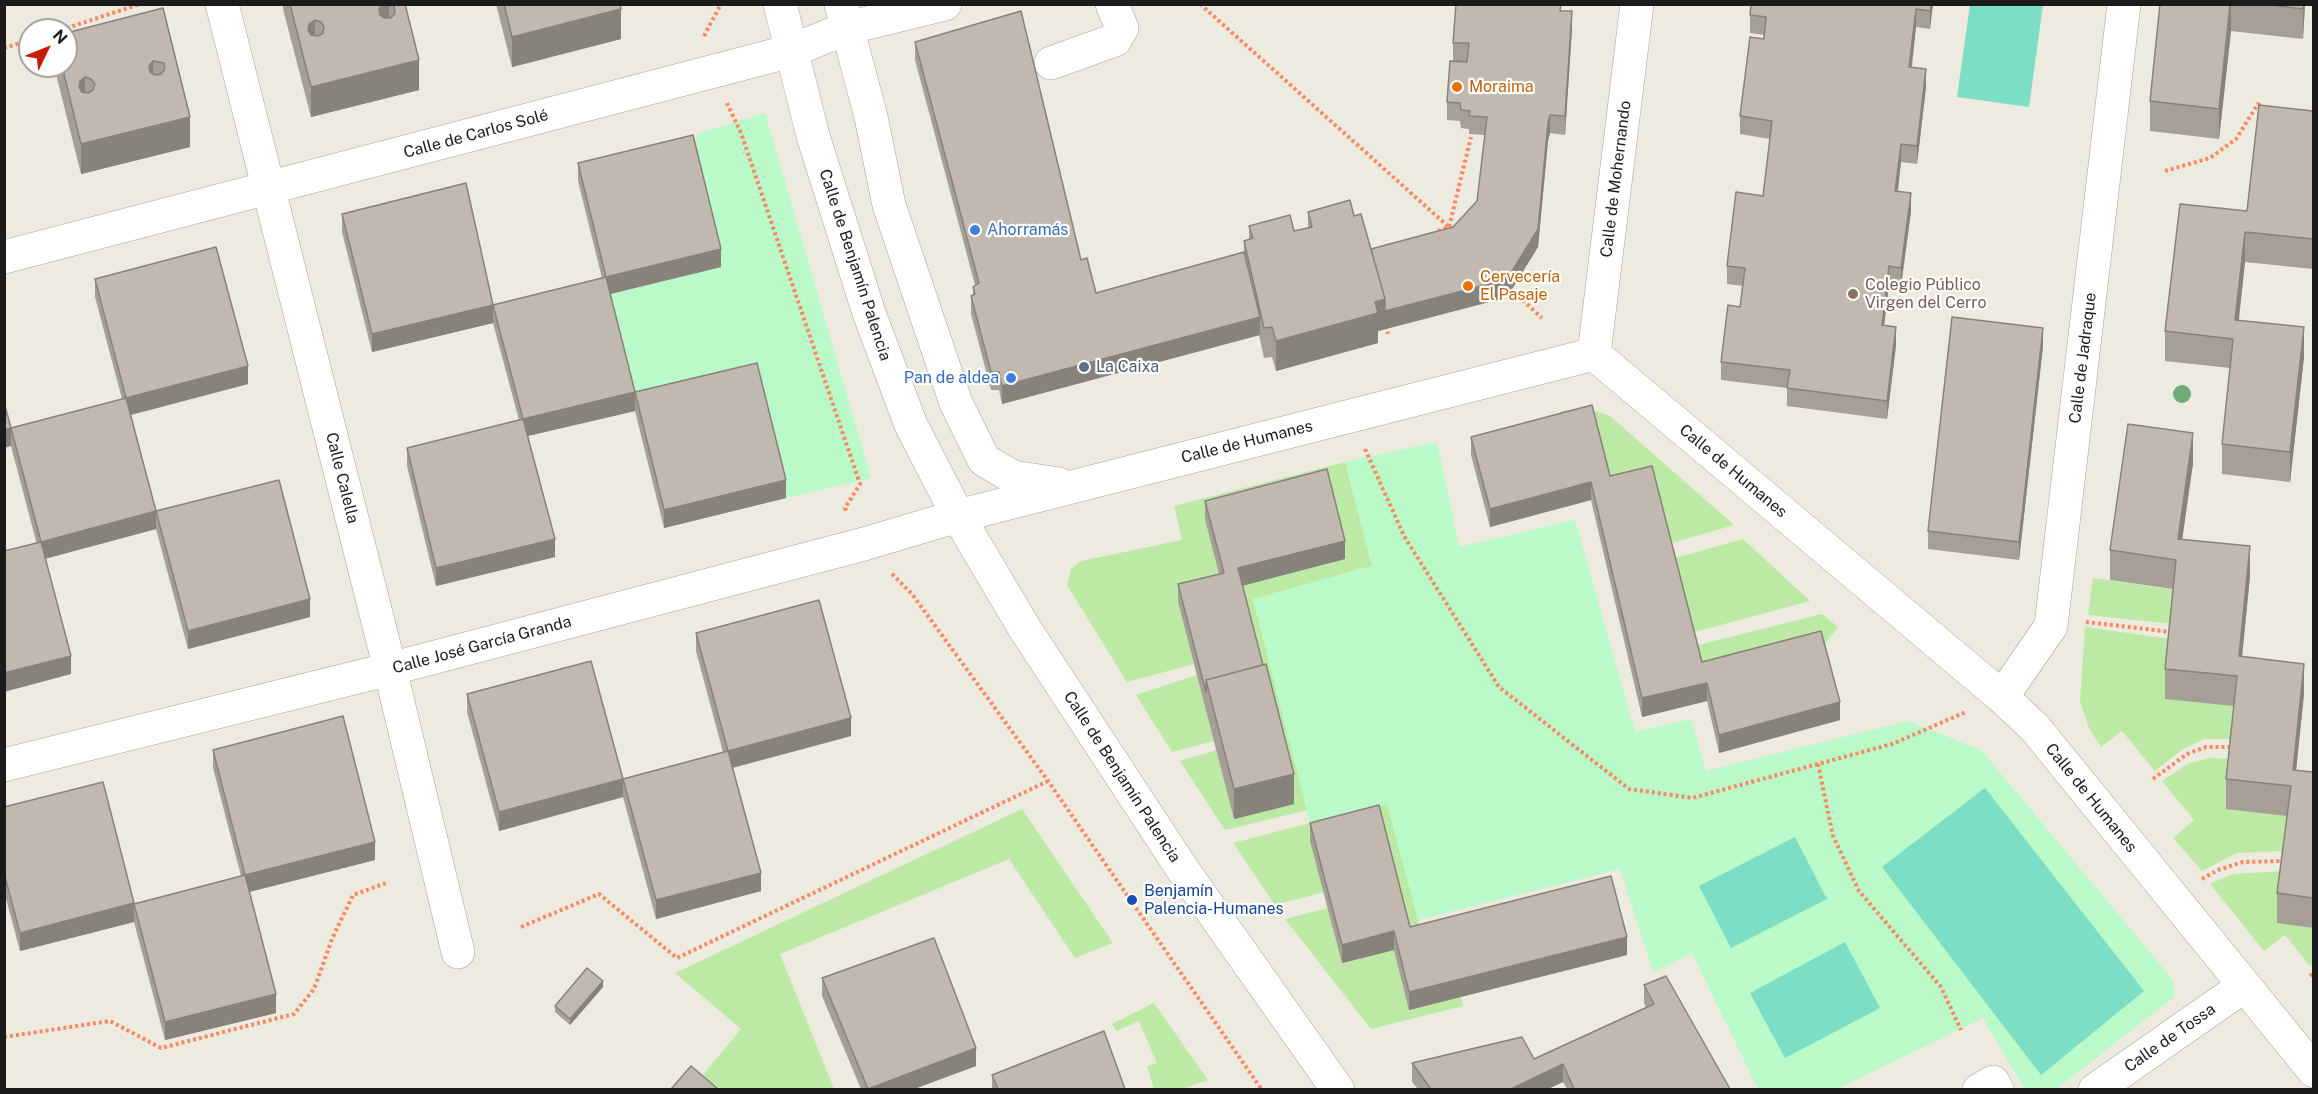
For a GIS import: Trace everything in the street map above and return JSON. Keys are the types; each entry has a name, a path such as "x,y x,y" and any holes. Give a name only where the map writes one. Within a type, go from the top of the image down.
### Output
{"street":[{"name":"Calle Calella","path":"222,4 390,669 458,952"},
{"name":"Calle de Benjamín Palencia","path":"780,4 813,136 873,324 910,425 958,516 1025,629 1183,870 1338,1089"},
{"name":"Calle de Carlos Solé","path":"4,256 791,51 844,16 945,4"},
{"path":"1051,63 1115,40 1122,28 1112,4"},
{"name":"Calle de Mohernando","path":"1594,354 1637,4"},
{"name":"Calle de Jadraque","path":"2002,697 2051,626 2124,4"},
{"path":"844,16 871,117 889,205 915,288 956,403 984,460 981,488 958,516"},
{"name":"Calle de Humanes","path":"958,516 1594,354 2002,697 2034,729 2313,1071"},
{"path":"984,460 1013,477 1073,486"},
{"name":"Calle José García Granda","path":"4,765 390,669 864,544 958,516"},
{"name":"Calle de Tossa","path":"2095,1089 2244,986"},
{"path":"1979,1089 1993,1082 1997,1089"}],"path":[{"path":"78,24 140,4"},
{"path":"721,4 702,40 713,72 741,133 860,484 845,508 864,544 912,594 1048,781 1262,1089"},
{"path":"1200,4 1449,227"},
{"path":"2166,171 2210,158 2236,139 2258,104 2267,108"},
{"path":"1449,227 1471,137"},
{"path":"1429,234 1449,227"},
{"path":"1514,292 1542,318"},
{"path":"1385,323 1388,334"},
{"path":"1351,415 1404,536 1499,687 1629,789 1692,798 1892,744 2002,697"},
{"path":"2082,621 2171,632"},
{"path":"2153,779 2187,754 2206,747 2232,747"},
{"path":"1818,764 1833,836 1859,891 1941,987 1961,1030"},
{"path":"521,927 599,894 677,958 1048,781"},
{"path":"2199,881 2218,870 2243,862 2285,861"},
{"path":"4,1037 110,1020 161,1048 294,1014 314,989 332,939 352,894 389,882"}],"green space":[{"path":"1970,5 2043,5 2029,107 1957,97"},
{"path":"765,113 871,478 786,498 635,411 606,295 721,267 693,153 697,134"},
{"path":"1587,408 1610,416 1734,525 1668,544 1610,494 1567,430 1561,411"},
{"path":"1437,442 1459,547 1575,520 1635,732 1691,719 1706,771 1908,721 1981,750 2173,980 2174,997 2056,1089 2025,1089 1983,1018 1837,1089 1758,1089 1692,953 1653,972 1620,869 1418,920 1387,804 1310,823 1253,599 1372,566 1345,462"},
{"path":"1345,462 1372,566 1253,599 1308,810 1225,830 1180,761 1217,750 1238,587 1327,487 1224,591 1178,602 1194,664 1127,682 1067,585 1071,569 1081,561 1182,540 1174,506"},
{"path":"1743,539 1810,601 1691,633 1672,559"},
{"path":"2093,578 2176,590 2172,624 2088,615"},
{"path":"1822,614 1838,627 1821,649 1702,680 1695,646"},
{"path":"2085,627 2171,639 2237,706 2233,739 2204,739 2183,749 2155,771 2122,731 2101,747 2089,728 2080,702"},
{"path":"1197,675 1214,741 1172,752 1136,695"},
{"path":"2210,758 2231,759 2291,816 2286,851 2237,853 2202,871 2173,838 2194,820 2162,781 2189,763"},
{"path":"1985,788 2144,991 2041,1075 1882,867"},
{"path":"1387,803 1424,942 1324,892 1275,905 1233,843"},
{"path":"1022,809 1113,943 1075,958 1009,859 780,954 834,1089 691,1089 741,1029 675,973"},
{"path":"1795,837 1827,899 1731,948 1699,886"},
{"path":"2284,871 2313,928 2313,963 2310,966 2285,935 2264,951 2210,884 2232,874"},
{"path":"1328,908 1342,962 1394,950 1461,997 1463,1006 1371,1029 1285,919"},
{"path":"1845,942 1880,1008 1785,1058 1750,993"},
{"path":"1154,1003 1208,1080 1182,1089 1154,1089 1147,1066 1157,1063 1139,1021 1116,1031 1112,1024"}],"building":[{"path":"290,4 382,4 379,9 380,15 391,18 395,13 394,6 391,4 405,4 419,60 311,87","holes":["315,20 321,22 324,27 323,33 318,36 311,35 308,30 309,24"]},
{"path":"504,4 620,4 621,9 512,37"},
{"path":"1456,4 1561,4 1560,11 1572,11 1565,116 1550,115 1538,229 1509,276 1497,282 1385,311 1385,299 1371,249 1453,227 1477,201 1487,117 1469,116 1470,111 1461,110 1460,103 1447,102 1450,61 1467,62 1469,43 1453,43"},
{"path":"1751,4 1931,4 1930,11 1916,9 1909,67 1926,69 1917,146 1901,144 1895,191 1911,193 1901,268 1889,266 1882,325 1896,327 1887,401 1787,388 1790,370 1721,362 1728,305 1740,307 1745,268 1727,266 1736,192 1763,196 1772,121 1740,116 1750,37 1764,39 1766,17 1750,15"},
{"path":"2160,4 2230,4 2219,109 2150,101"},
{"path":"2263,4 2303,4 2303,9"},
{"path":"163,8 190,117 81,144 65,78 78,78 78,30","holes":["153,61 164,63 165,69 161,74 155,75 150,72 149,66","85,77 91,79 95,84 93,90 88,93 82,92 79,87 80,81"]},
{"path":"1021,11 1081,260 1087,258 1096,293 1244,252 1260,317 1002,386 999,372 991,372 971,296 975,294 973,287 979,283 915,42"},
{"path":"2259,105 2313,111 2313,239 2245,232 2235,320 2304,327 2290,452 2222,444 2233,339 2165,331 2180,204 2247,211"},
{"path":"693,135 721,249 606,277 578,163"},
{"path":"466,183 493,305 372,334 342,214"},
{"path":"1350,200 1354,216 1361,214 1385,299 1375,302 1378,313 1276,341 1272,327 1264,328 1244,241 1253,238 1249,226 1290,215 1294,231 1312,227 1308,212"},
{"path":"216,247 248,366 126,398 95,279"},
{"path":"606,277 635,392 523,419 493,305"},
{"path":"1952,317 2043,328 2019,542 1928,531"},
{"path":"757,363 786,480 664,510 635,392"},
{"path":"126,398 156,511 41,542 11,428"},
{"path":"4,402 11,428 4,430"},
{"path":"1592,405 1610,476 1652,466 1702,662 1821,631 1840,702 1719,735 1707,683 1642,698 1591,482 1490,509 1471,437"},
{"path":"523,419 555,539 436,568 407,448"},
{"path":"2128,424 2193,433 2178,539 2250,546 2239,656 2304,664 2293,770 2313,772 2313,898 2277,893 2291,786 2226,779 2237,676 2165,669 2176,560 2110,550"},
{"path":"1327,469 1345,541 1238,568 1263,665 1206,680 1206,692 1178,584 1224,573 1205,501"},
{"path":"279,480 310,599 188,631 156,511"},
{"path":"41,542 71,656 4,673 4,551"},
{"path":"819,600 851,718 728,751 696,633"},
{"path":"591,661 623,779 499,812 467,694"},
{"path":"1266,664 1294,774 1234,789 1206,680"},
{"path":"343,716 375,842 245,875 213,750"},
{"path":"728,751 761,873 656,900 623,779"},
{"path":"103,782 134,903 20,933 4,873 4,807"},
{"path":"1379,805 1410,927 1611,876 1627,937 1409,992 1394,931 1342,945 1310,823"},
{"path":"245,875 276,994 165,1022 134,904"},
{"path":"934,938 976,1048 868,1089 822,978"},
{"path":"587,968 603,981 570,1019 555,1006"},
{"path":"1666,976 1730,1089 1574,1089 1563,1064 1511,1089 1431,1089 1412,1063 1522,1037 1534,1059 1654,1004 1644,985"},
{"path":"1104,1031 1125,1089 998,1089 992,1075"},
{"path":"691,1066 718,1089 671,1089"}],"place":[{"name":"Moraima","path":"1457,87"},
{"name":"Ahorramás","path":"975,230"},
{"name":"Cervecería El Pasaje","path":"1468,286"},
{"name":"Colegio Público Virgen del Cerro","path":"1853,294"},
{"name":"La Caixa","path":"1084,367"},
{"name":"Pan de aldea","path":"1011,378"},
{"name":"Benjamín Palencia-Humanes","path":"1132,900"}]}
